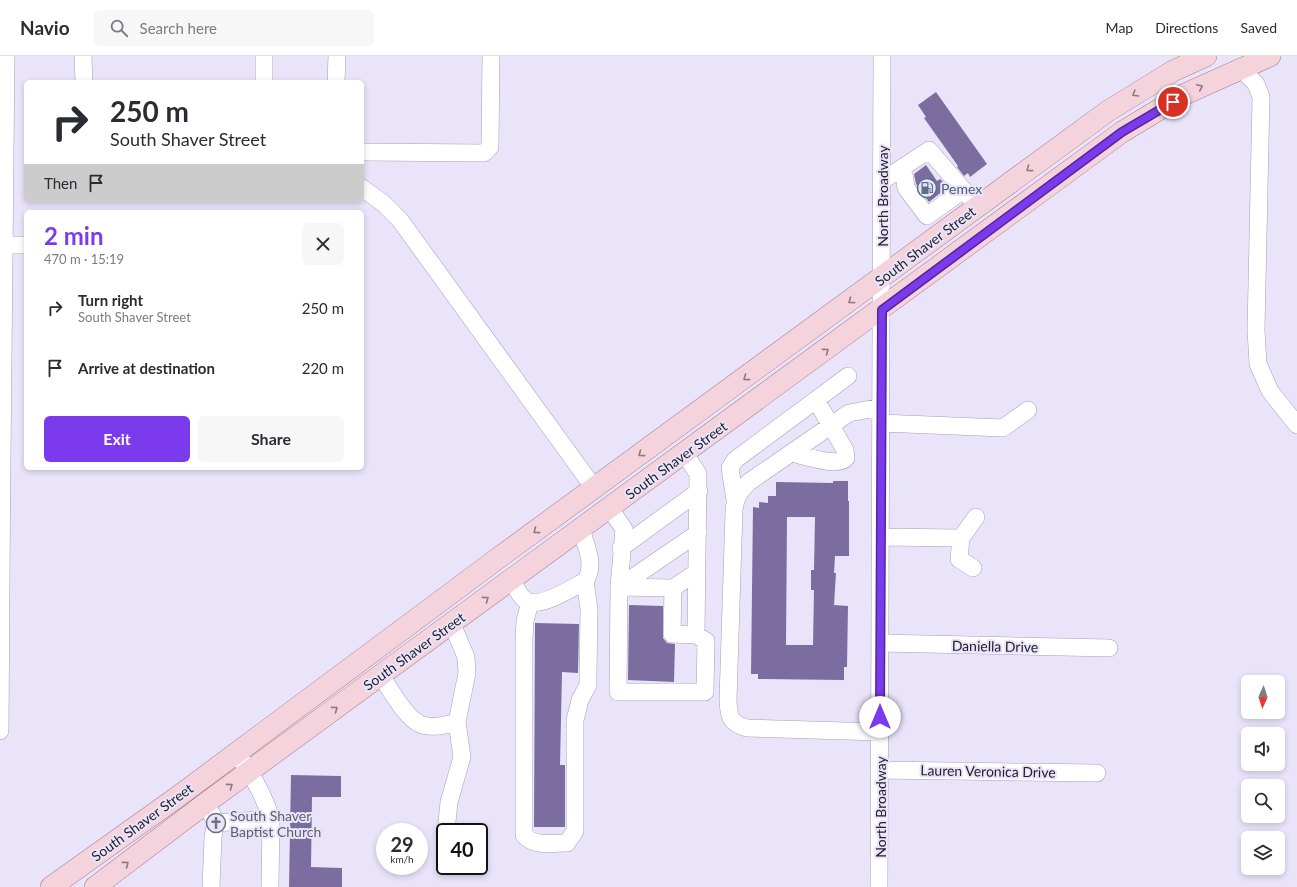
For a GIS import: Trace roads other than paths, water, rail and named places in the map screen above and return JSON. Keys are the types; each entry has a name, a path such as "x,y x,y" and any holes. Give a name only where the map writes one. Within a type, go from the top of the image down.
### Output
{"main road":[{"name":"South Shaver Street","path":"51,887 236,753 497,559 1108,111 1173,71 1206,56"},
{"name":"South Shaver Street","path":"95,887 206,803 882,310 1122,132 1239,62 1270,56"},
{"path":"1050,153 1064,174"},
{"path":"594,488 610,509"},
{"path":"497,559 512,580"},
{"path":"368,656 381,676"}],"street":[{"path":"0,731 3,595 3,245 6,56"},
{"path":"83,56 84,80"},
{"path":"264,56 264,80"},
{"path":"336,80 337,56"},
{"path":"364,152 484,153 490,147 491,56"},
{"name":"North Broadway","path":"879,887 882,56"},
{"path":"1239,62 1256,84 1261,97 1256,330 1258,364 1270,391 1297,425"},
{"path":"882,181 929,150 978,206"},
{"path":"903,167 906,188 927,216 963,190"},
{"path":"364,189 383,203 400,220 594,488"},
{"path":"3,245 24,245"},
{"path":"848,376 735,460 730,468 735,500 728,700 732,720 737,725 747,728 880,732"},
{"path":"791,453 830,462 844,460 846,455 845,450 816,400"},
{"path":"735,500 739,492 749,482 849,413 1003,428 1028,410"},
{"path":"685,454 698,474 698,572 696,635"},
{"path":"621,548 699,491"},
{"path":"610,509 624,529 618,587 618,692 705,692 706,641 696,635 672,634 673,588"},
{"path":"973,568 959,559 961,538 976,517"},
{"path":"512,580 524,599 530,602 541,603 585,582 590,575 590,562 581,530"},
{"path":"618,587 698,533"},
{"path":"880,537 961,538"},
{"path":"618,587 673,588 698,572"},
{"path":"530,602 525,621 524,639 524,835 529,841 537,843 567,843 575,831 575,720 580,700 588,685 588,609 585,582"},
{"path":"447,823 449,802 462,757 457,722 467,673 466,657 452,624"},
{"name":"Daniella Drive","path":"880,643 1109,648"},
{"path":"381,676 410,716 421,725 446,725 457,722"},
{"path":"236,753 250,771 266,800 271,819 270,887"},
{"name":"Lauren Veronica Drive","path":"879,770 1097,773"},
{"path":"206,803 216,823 212,837 211,887"},
{"path":"216,823 271,819"}],"place":[{"name":"Pemex","path":"927,188"},
{"name":"South Shaver Baptist Church","path":"216,823"}]}
